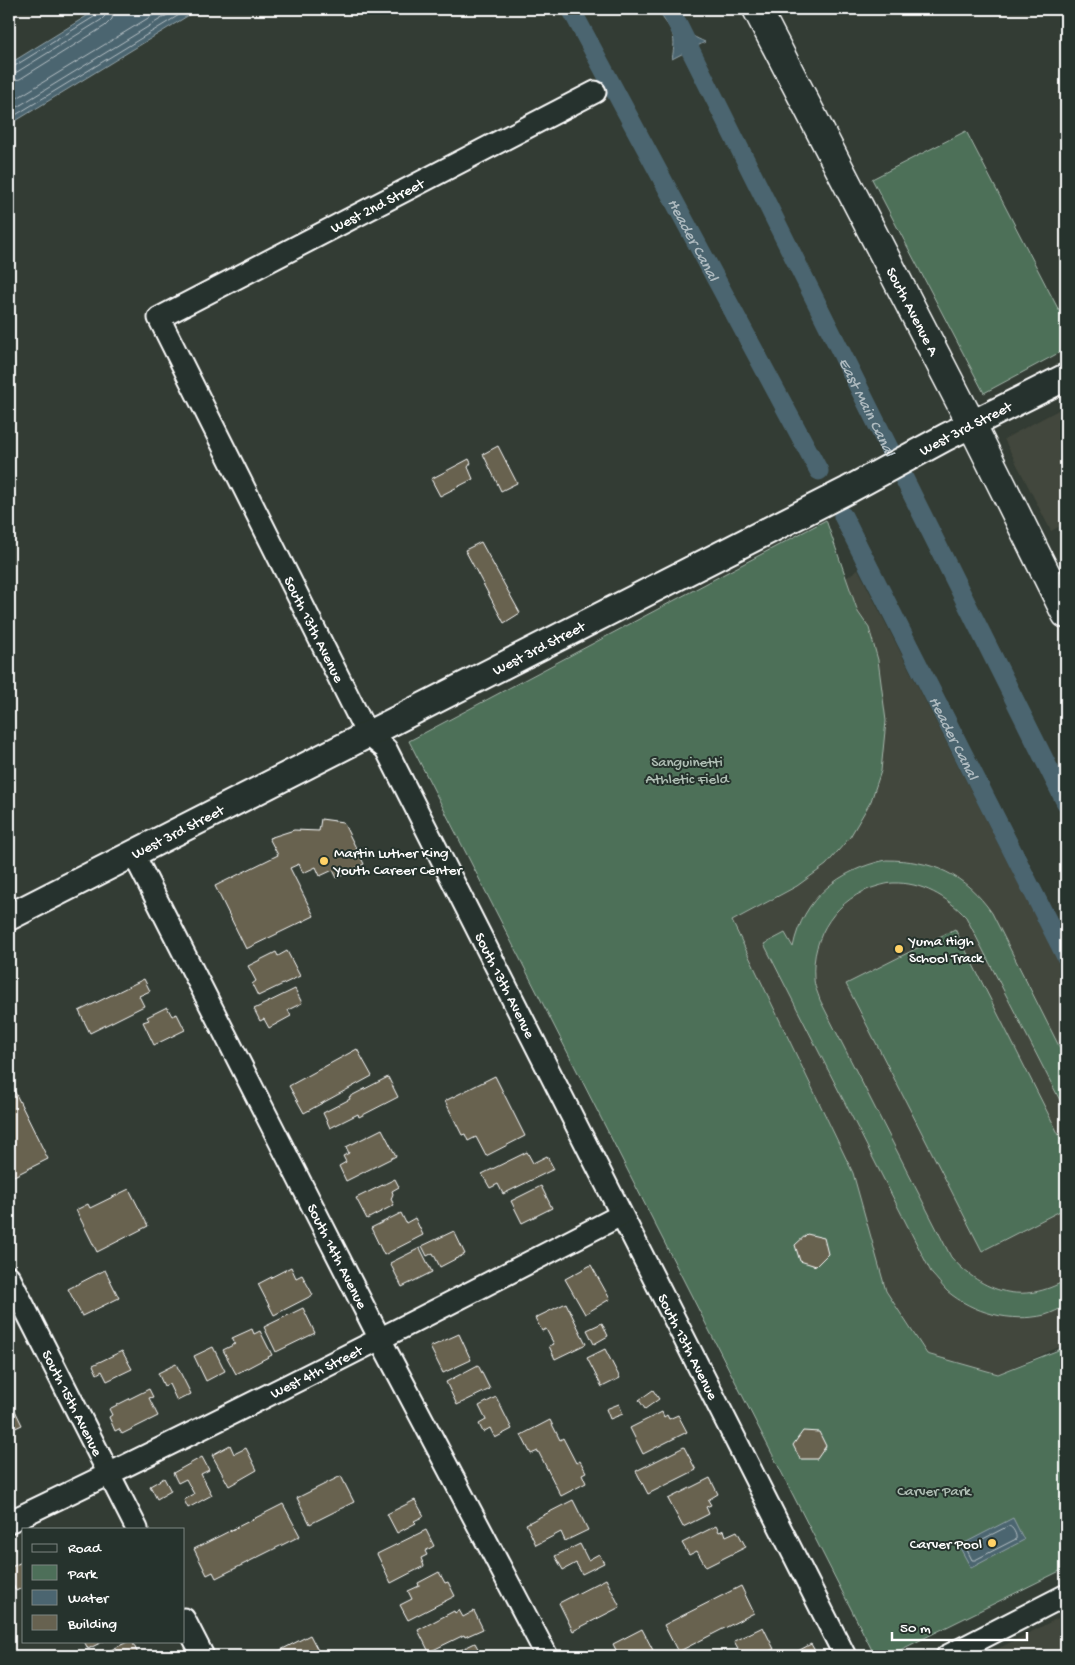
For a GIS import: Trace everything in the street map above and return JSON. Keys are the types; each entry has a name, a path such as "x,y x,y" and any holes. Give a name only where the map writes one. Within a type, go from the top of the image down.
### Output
{"main road":[{"name":"South Avenue A","path":"757,9 972,425 1066,614"}],"street":[{"name":"West 2nd Street","path":"159,318 594,92"},
{"name":"South 13th Avenue","path":"159,318 367,734 386,749 845,1656"},
{"name":"West 3rd Street","path":"9,917 1066,377"},
{"name":"South 14th Avenue","path":"134,853 380,1339 547,1656"},
{"name":"West 4th Street","path":"9,1522 380,1339 621,1216"},
{"name":"South 15th Avenue","path":"9,1277 136,1528"},
{"path":"947,1656 1066,1595"},
{"path":"185,1621 203,1656"}],"shaded area":[{"path":"1066,406 1066,523 1051,531 1004,439"},
{"name":"Yuma High School Track","path":"858,569 1066,977 1066,1344 998,1374 927,1354 886,1291 853,1173 732,921 797,886 869,628 858,612 846,578"},
{"path":"1066,1614 1066,1656 984,1656"}],"green space":[{"path":"966,131 1066,324 1066,349 984,393 872,179"},
{"path":"826,520 858,612 869,628 878,660 886,721 881,771 871,801 850,837 826,865 797,886 732,921 853,1173 886,1291 927,1354 998,1374 1066,1347 1066,1568 888,1656 874,1654 409,741"},
{"path":"886,860 933,866 946,872 971,888 992,913 1066,1060 1066,1112 966,917 951,903 933,892 914,885 889,883 863,891 850,899 839,909 822,933 814,962 815,987 951,1257 976,1279 990,1287 1004,1291 1034,1292 1050,1288 1066,1280 1066,1306 1048,1314 1019,1318 1006,1317 980,1310 957,1299 932,1274 764,944 785,933 793,947 805,914 826,889 853,871"},
{"path":"955,929 1066,1149 1066,1208 982,1251 846,984"}],"water":[{"path":"98,9 199,9 9,125 9,64"},
{"path":"654,9 677,9 686,30 705,42 672,59 674,43 672,33 657,10"},
{"name":"Carver Pool","path":"1013,1518 1024,1540 971,1568 959,1546"}],"building":[{"path":"498,446 517,483 501,491 483,454"},
{"path":"469,459 471,463 468,467 473,479 440,496 431,479"},
{"path":"481,542 520,613 504,623 465,550"},
{"path":"321,819 343,822 364,864 337,878 333,870 320,876 316,867 303,873 299,864 290,868 314,916 246,949 215,886 278,855 269,838 294,830 319,831"},
{"path":"287,951 300,976 258,996 252,984 256,981 248,966 276,952 278,956"},
{"path":"144,979 150,991 139,996 144,1006 90,1033 79,1011"},
{"path":"295,989 302,1003 288,1010 291,1016 269,1028 264,1019 260,1021 254,1009"},
{"path":"167,1007 172,1016 177,1014 185,1030 154,1045 143,1022 149,1020 147,1017"},
{"path":"357,1049 372,1076 304,1113 289,1086"},
{"path":"495,1076 525,1136 486,1156 476,1137 468,1141 465,1134 462,1135 445,1101"},
{"path":"388,1077 398,1097 359,1117 358,1114 330,1128 323,1113"},
{"path":"9,1080 48,1159 10,1178 9,1176"},
{"path":"382,1129 396,1156 346,1181 339,1166 346,1162 343,1156 349,1153 346,1147"},
{"path":"527,1152 533,1163 547,1156 554,1169 503,1194 498,1184 490,1188 482,1174"},
{"path":"395,1179 399,1187 392,1191 391,1199 394,1205 367,1219 356,1198"},
{"path":"541,1186 552,1208 522,1223 511,1201"},
{"path":"129,1189 148,1226 97,1252 76,1210 88,1204 90,1208"},
{"path":"401,1213 406,1223 415,1218 423,1235 384,1255 371,1228"},
{"path":"454,1231 465,1254 440,1267 433,1253 427,1256 422,1246"},
{"path":"807,1234 824,1238 828,1254 816,1266 800,1261 795,1245"},
{"path":"420,1248 432,1272 402,1287 390,1263"},
{"path":"591,1265 610,1299 585,1314 565,1279"},
{"path":"291,1267 296,1278 302,1275 313,1295 274,1315 258,1284"},
{"path":"105,1270 119,1298 82,1316 68,1289"},
{"path":"566,1303 586,1344 555,1359 549,1346 554,1344 546,1329 542,1331 535,1318"},
{"path":"303,1308 315,1333 276,1352 264,1327"},
{"path":"602,1323 608,1336 594,1344 587,1330"},
{"path":"252,1329 254,1334 260,1331 272,1355 236,1374 223,1350 235,1344 232,1338"},
{"path":"459,1334 471,1360 443,1373 430,1347"},
{"path":"213,1347 225,1371 206,1381 194,1356"},
{"path":"605,1349 620,1378 602,1387 587,1358"},
{"path":"122,1351 132,1369 107,1381 102,1371 97,1374 93,1365"},
{"path":"176,1364 191,1394 177,1401 169,1384 164,1386 158,1373"},
{"path":"478,1365 490,1389 457,1405 446,1382"},
{"path":"149,1389 153,1397 149,1398 158,1416 122,1434 119,1429 115,1431 109,1417 112,1415 109,1409"},
{"path":"653,1390 659,1399 645,1409 639,1400"},
{"path":"496,1397 512,1429 495,1438 490,1428 483,1432 479,1424 486,1420 479,1406"},
{"path":"9,1398 22,1425 9,1431"},
{"path":"619,1404 623,1414 610,1419 606,1409"},
{"path":"662,1412 664,1417 667,1415 669,1419 678,1415 687,1432 643,1454 630,1428"},
{"path":"550,1420 560,1440 563,1438 576,1463 580,1461 586,1472 582,1474 586,1483 561,1496 538,1451 531,1454 521,1435"},
{"path":"803,1431 819,1432 826,1446 817,1459 800,1459 793,1445"},
{"path":"230,1445 234,1454 246,1448 257,1470 229,1486 212,1455"},
{"path":"684,1447 696,1470 648,1494 636,1471"},
{"path":"202,1457 209,1470 201,1474 212,1495 188,1508 184,1500 194,1494 186,1479 178,1483 173,1473"},
{"path":"341,1476 354,1502 310,1524 297,1498"},
{"path":"164,1478 171,1491 157,1499 150,1486"},
{"path":"710,1478 718,1494 708,1500 711,1505 706,1507 709,1514 683,1527 668,1499"},
{"path":"415,1500 424,1516 414,1521 416,1523 397,1533 387,1514"},
{"path":"573,1500 588,1530 565,1541 561,1532 536,1545 526,1524"},
{"path":"283,1504 300,1536 216,1578 213,1572 207,1575 194,1549"},
{"path":"716,1526 719,1532 724,1530 726,1536 737,1531 746,1547 706,1567 697,1551 689,1555 682,1543"},
{"path":"426,1530 434,1546 425,1551 427,1555 421,1558 424,1566 391,1583 377,1554"},
{"path":"580,1544 588,1560 599,1554 604,1563 582,1574 576,1563 563,1570 555,1556"},
{"path":"22,1562 22,1588 16,1591 9,1576 9,1568"},
{"path":"439,1572 445,1583 448,1582 455,1596 408,1620 400,1605 412,1599 408,1591 419,1586 418,1583"},
{"path":"606,1579 620,1607 573,1631 559,1603"},
{"path":"741,1586 754,1613 678,1652 664,1625"},
{"path":"459,1610 463,1617 474,1611 483,1629 465,1637 464,1635 429,1652 418,1630"},
{"path":"763,1627 774,1649 760,1656 742,1656 734,1641"},
{"path":"642,1629 656,1656 619,1656 613,1644"},
{"path":"310,1635 321,1656 269,1656"},
{"path":"84,1642 102,1642 88,1649"},
{"path":"127,1642 132,1642 139,1656 99,1656"},
{"path":"475,1643 482,1656 448,1656"},
{"path":"811,1644 818,1656 787,1656 798,1651"}],"waterway":[{"name":"Header Canal","path":"571,9 819,471"},
{"name":"East Main Canal","path":"670,9 1066,803"},
{"name":"Header Canal","path":"843,516 1066,957"}],"place":[{"name":"Martin Luther King Youth Career Center","path":"324,861"},
{"name":"Yuma High School Track","path":"899,949"},
{"name":"Carver Pool","path":"992,1543"}],"park label":[{"name":"Sanguinetti Athletic Field","path":"687,770"},
{"name":"Carver Park","path":"934,1490"}]}
